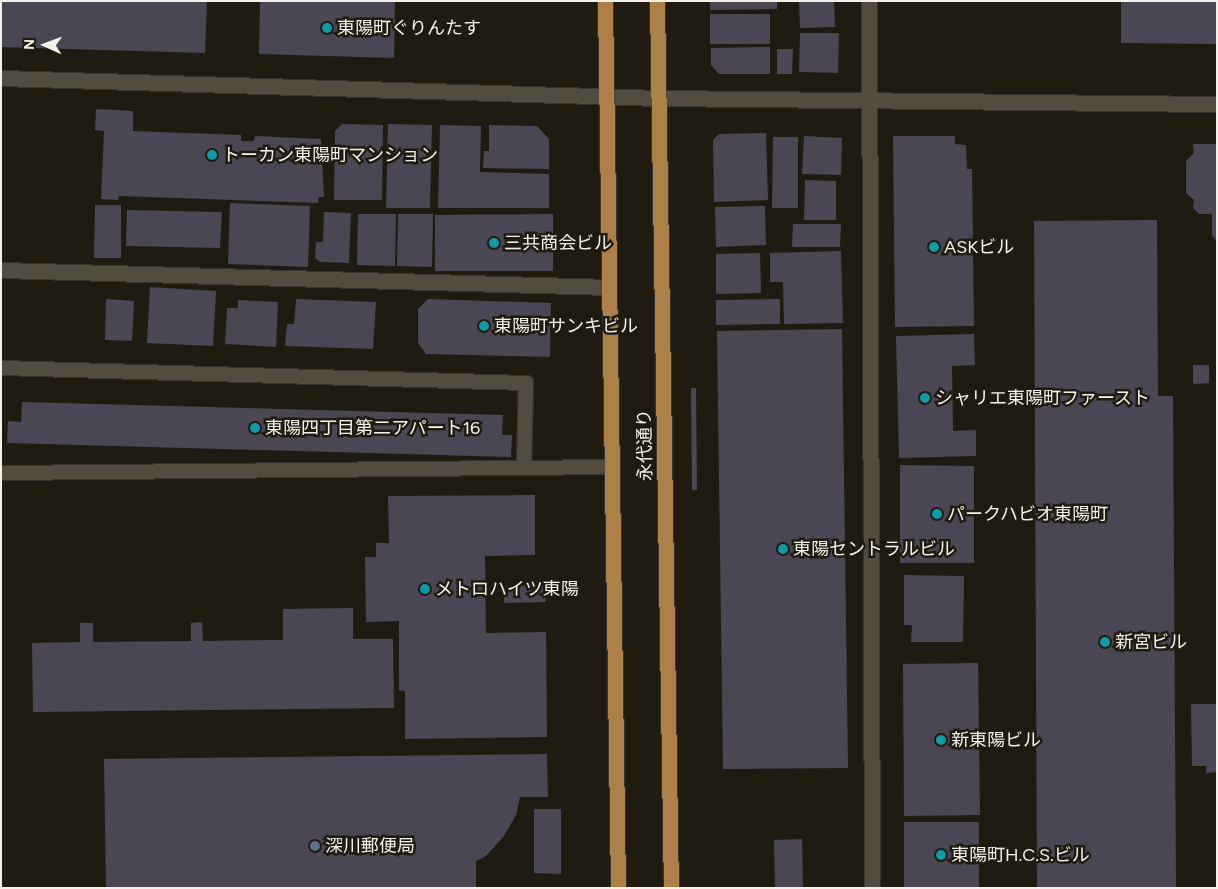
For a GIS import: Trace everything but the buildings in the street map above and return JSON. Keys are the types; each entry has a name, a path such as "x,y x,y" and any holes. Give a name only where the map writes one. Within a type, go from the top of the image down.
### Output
{"main road":[{"name":"永代通り","path":"605,1 618,888"},
{"name":"永代通り","path":"657,1 671,888"}],"street":[{"path":"869,1 872,888"},
{"path":"1,78 606,97 870,102 1217,104"},
{"path":"1,270 608,287"}],"lane":[{"path":"1,368 526,383 524,467"},
{"path":"1,473 611,467"}],"place":[{"name":"東陽町ぐりんたす","path":"327,28"},
{"name":"トーカン東陽町マンション","path":"212,155"},
{"name":"三共商会ビル","path":"494,243"},
{"name":"ASKビル","path":"934,247"},
{"name":"東陽町サンキビル","path":"484,326"},
{"name":"シャリエ東陽町ファースト","path":"925,398"},
{"name":"東陽四丁目第二アパート16","path":"255,428"},
{"name":"パークハビオ東陽町","path":"937,514"},
{"name":"東陽セントラルビル","path":"783,549"},
{"name":"メトロハイツ東陽","path":"425,589"},
{"name":"新宮ビル","path":"1105,642"},
{"name":"新東陽ビル","path":"941,740"},
{"name":"深川郵便局","path":"315,846"},
{"name":"東陽町H.C.S.ビル","path":"941,855"}]}
